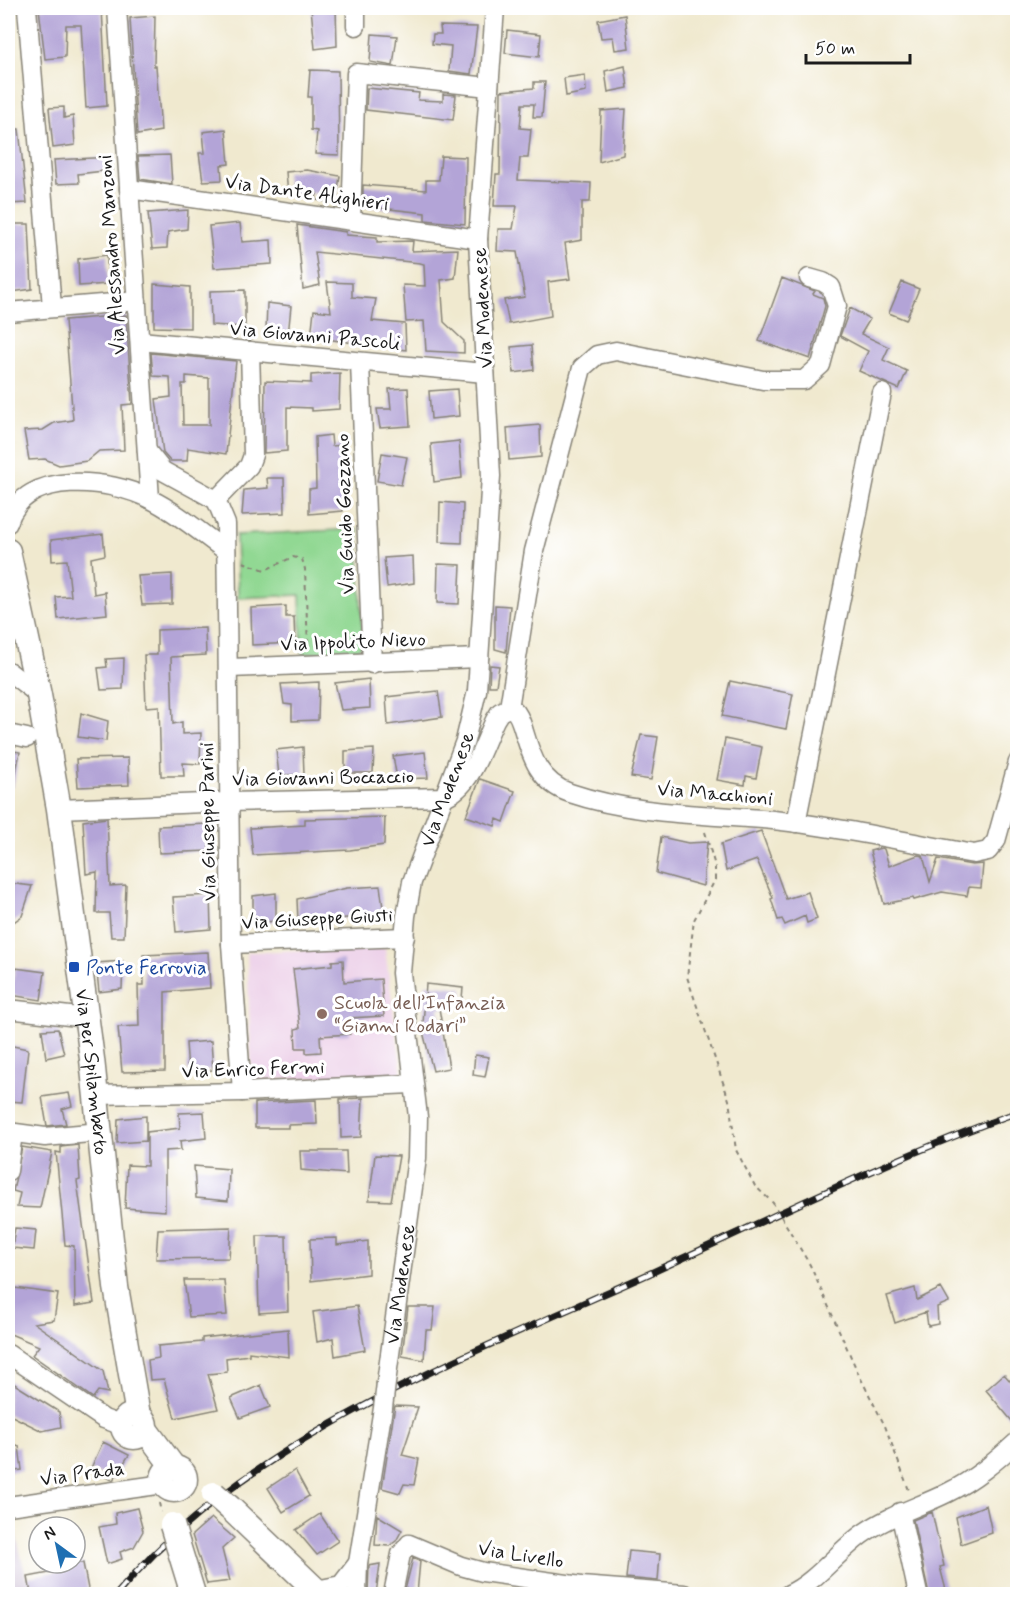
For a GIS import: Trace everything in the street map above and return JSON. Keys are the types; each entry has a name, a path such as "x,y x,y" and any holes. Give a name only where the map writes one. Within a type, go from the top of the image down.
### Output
{"main road":[{"name":"Via per Spilamberto","path":"8,551 39,695 59,809 87,1018 116,1287 136,1427 171,1480 194,1481 222,1501 318,1592"},
{"path":"171,1480 166,1497 193,1594"}],"street":[{"path":"27,8 52,307"},
{"name":"Via Alessandro Manzoni","path":"117,8 150,499"},
{"name":"Via Modenese","path":"357,1594 358,1563 383,1408 417,1158 418,1117 412,1084 401,973 412,882 473,716 479,658 491,476 478,239 495,8"},
{"path":"351,220 356,74 489,87"},
{"name":"Via Dante Alighieri","path":"129,189 478,239"},
{"path":"444,797 456,792 468,775 500,712 509,708 532,560 582,368 597,355 616,351 763,381 804,380 821,365 837,306 836,296 831,287 809,278"},
{"path":"8,312 137,301"},
{"name":"Via Giovanni Pascoli","path":"140,341 485,373"},
{"path":"147,451 163,471 216,500 249,466 253,455 250,351"},
{"name":"Via Guido Gozzano","path":"360,362 372,664"},
{"path":"796,823 882,393"},
{"path":"8,523 16,507 38,491 56,485 86,482 150,499 226,551"},
{"name":"Via Giuseppe Parini","path":"216,500 226,524 231,944 242,1092"},
{"name":"Via Ippolito Nievo","path":"229,668 479,658"},
{"path":"8,671 39,695"},
{"name":"Via Macchioni","path":"509,708 517,710 520,715 528,750 537,768 560,790 655,812 796,823 981,853 992,847 996,841 1017,762"},
{"path":"8,734 27,738"},
{"name":"Via Giovanni Boccaccio","path":"59,809 444,797"},
{"name":"Via Giuseppe Giusti","path":"231,944 405,937"},
{"path":"8,1010 87,1018"},
{"name":"Via Enrico Fermi","path":"96,1095 242,1092 412,1084"},
{"path":"8,1171 10,1133 45,1137 100,1132"},
{"path":"8,1354 104,1419 136,1427"},
{"path":"789,1594 809,1582 849,1544 906,1510 944,1495 972,1479 1017,1441"},
{"name":"Via Prada","path":"8,1506 171,1480"},
{"path":"906,1510 918,1594"},
{"name":"Via Livello","path":"393,1594 400,1554 409,1544 461,1566 483,1572 581,1586 684,1594"},
{"path":"318,1592 341,1585 358,1563"}],"path":[{"path":"226,551 239,560 266,570 293,557 302,559 305,569 308,666"},
{"path":"700,815 713,859 715,880 694,920 687,978 729,1100 735,1150 755,1186 773,1203 810,1265 892,1442 909,1488 906,1510"}],"shaded area":[{"name":"Scuola dell’Infanzia “Gianni Rodari”","path":"385,948 402,1075 252,1080 247,952"},
{"path":"8,1500 30,1594 8,1594"}],"green space":[{"path":"358,529 363,644 358,650 302,654 300,595 238,598 236,535"}],"building":[{"path":"39,8 102,8 107,106 86,108 81,25 66,25 65,57 45,59"},
{"path":"311,8 336,8 337,46 315,49"},
{"path":"625,15 629,48 615,50 613,37 601,38 598,20"},
{"path":"155,16 154,66 156,66 161,131 137,135 130,18"},
{"path":"440,26 477,27 471,74 449,71 451,46 432,44 433,34 441,34"},
{"path":"507,30 541,34 539,57 505,53"},
{"path":"372,34 397,36 393,66 370,62"},
{"path":"625,66 628,88 608,92 605,71"},
{"path":"310,70 338,71 339,155 315,154 317,131 311,130 311,97 308,97"},
{"path":"585,75 586,92 566,96 564,78"},
{"path":"534,82 545,82 542,117 533,117 534,104 522,104 520,128 531,129 528,158 520,158 518,180 591,183 590,202 582,202 582,240 565,243 570,279 548,282 551,316 509,324 504,300 525,297 517,252 497,251 498,229 513,229 517,206 494,206 496,174 500,174 501,91 534,88"},
{"path":"367,88 419,93 418,100 443,101 443,94 456,95 453,120 366,110"},
{"path":"64,107 64,118 73,116 75,145 53,148 49,108"},
{"path":"626,109 623,155 599,162 601,111"},
{"path":"8,129 19,129 27,203 8,204"},
{"path":"226,129 229,164 221,165 222,180 203,181 199,153 205,153 203,132"},
{"path":"170,155 172,184 140,179 138,156"},
{"path":"441,156 466,157 465,224 425,220 425,213 363,206 363,185 426,190 426,180 439,180"},
{"path":"112,157 112,170 78,174 79,183 56,184 54,160"},
{"path":"307,170 340,176 336,202 316,200 317,193 288,195 286,172"},
{"path":"188,210 187,229 168,232 167,248 152,249 148,213"},
{"path":"240,223 242,242 271,240 272,264 214,268 209,226"},
{"path":"8,224 29,224 32,289 12,292"},
{"path":"297,225 346,232 346,235 377,237 377,242 413,241 412,251 458,249 455,278 441,280 444,322 464,341 464,353 426,351 424,321 406,322 403,285 425,286 424,264 315,252 320,285 303,289"},
{"path":"107,255 108,284 79,286 78,259"},
{"path":"782,278 815,291 813,294 823,298 825,306 810,359 759,341"},
{"path":"327,282 352,283 352,297 376,299 372,321 405,324 406,350 311,337 314,310 331,312"},
{"path":"902,282 919,289 906,320 889,313"},
{"path":"154,284 190,287 190,328 154,327"},
{"path":"245,290 245,327 211,325 210,291"},
{"path":"267,303 291,306 288,336 266,331"},
{"path":"850,308 870,319 861,334 889,347 883,360 907,371 899,389 859,371 868,351 840,336"},
{"path":"126,315 132,404 122,405 124,450 99,451 87,461 59,465 45,459 29,460 24,431 43,430 54,423 73,420 65,320"},
{"path":"532,345 534,370 514,373 511,347"},
{"path":"151,353 236,361 226,454 188,448 187,461 170,461 163,453 156,399 171,397 170,377 153,376","holes":["186,376 209,378 209,425 183,425 182,384 186,384"]},
{"path":"340,373 339,409 312,411 312,408 287,407 287,451 264,453 265,381 311,383 311,375"},
{"path":"408,388 410,426 380,428 377,409 391,409 389,389"},
{"path":"457,389 459,416 431,419 429,391"},
{"path":"540,425 541,457 509,460 507,428"},
{"path":"331,435 332,446 344,445 343,511 309,514 309,489 316,488 315,437"},
{"path":"459,441 462,478 434,482 431,444"},
{"path":"382,453 407,457 401,485 377,481"},
{"path":"267,478 284,478 285,513 242,515 244,490 268,488"},
{"path":"440,502 463,504 462,543 439,542"},
{"path":"103,534 105,555 91,558 94,594 105,592 107,614 58,619 56,597 71,596 67,560 52,561 51,540"},
{"path":"413,556 414,583 387,587 384,558"},
{"path":"438,564 461,565 459,604 437,603"},
{"path":"172,574 172,604 142,605 138,576"},
{"path":"495,605 510,606 506,652 495,649"},
{"path":"286,606 286,617 294,617 295,643 252,645 251,608"},
{"path":"205,628 206,655 171,657 173,724 182,722 182,734 201,733 200,764 183,763 184,776 161,776 159,706 146,707 144,655 157,655 157,630"},
{"path":"124,658 123,689 101,690 98,668 107,667 106,659"},
{"path":"490,665 499,666 496,686 489,686"},
{"path":"369,679 370,708 341,710 335,683"},
{"path":"730,681 793,694 786,729 722,716"},
{"path":"319,682 318,720 292,721 292,705 284,704 281,684"},
{"path":"438,691 442,717 388,725 386,697"},
{"path":"81,713 108,721 106,741 78,737"},
{"path":"641,735 658,737 651,780 631,777"},
{"path":"725,739 762,747 756,778 746,776 745,785 717,780"},
{"path":"303,747 304,775 279,775 276,750"},
{"path":"374,749 373,773 345,773 345,751"},
{"path":"8,750 20,752 13,787 8,787"},
{"path":"425,752 428,778 397,779 393,756"},
{"path":"128,758 129,785 78,787 76,759"},
{"path":"480,779 515,791 504,822 497,819 495,826 466,816"},
{"path":"385,817 384,845 350,850 253,855 250,828 305,825 305,819"},
{"path":"107,818 110,886 126,885 124,937 111,937 109,913 96,913 97,872 86,874 83,821"},
{"path":"209,824 209,851 159,853 158,826"},
{"path":"761,831 786,899 808,892 817,919 807,923 805,916 785,925 782,919 778,920 771,899 773,898 757,860 726,871 721,844"},
{"path":"661,837 688,843 707,842 703,886 656,873"},
{"path":"884,849 889,866 918,855 923,856 930,882 938,859 972,865 983,864 981,888 969,887 967,896 942,892 914,900 913,898 884,904 870,851"},
{"path":"8,883 32,886 22,916 8,926"},
{"path":"380,886 384,915 298,922 297,899 347,888"},
{"path":"276,893 276,921 253,923 253,896"},
{"path":"210,895 211,929 176,932 173,897"},
{"path":"208,952 210,988 165,992 165,1071 122,1072 118,1027 139,1026 138,985 144,985 143,955"},
{"path":"343,960 344,982 381,979 384,1016 349,1018 350,1034 320,1036 321,1052 306,1053 306,1048 296,1048 295,1029 300,1028 293,969 332,965 332,961"},
{"path":"123,961 122,989 99,992 96,963"},
{"path":"15,968 45,972 41,1000 10,995"},
{"path":"426,984 463,988 461,1008 439,1008 449,1068 433,1071 421,1024 423,1024"},
{"path":"58,1029 64,1054 46,1058 42,1030"},
{"path":"211,1041 213,1070 188,1071 186,1043"},
{"path":"8,1045 28,1049 22,1102 8,1101"},
{"path":"475,1055 489,1057 485,1077 473,1075"},
{"path":"69,1093 72,1106 62,1109 66,1124 47,1126 42,1097"},
{"path":"363,1098 361,1137 341,1138 340,1099"},
{"path":"316,1100 317,1124 288,1125 288,1128 255,1128 255,1103"},
{"path":"204,1112 206,1138 180,1141 181,1150 165,1151 165,1211 125,1208 127,1165 147,1166 147,1132 180,1128 179,1113"},
{"path":"146,1116 146,1141 117,1143 118,1119"},
{"path":"78,1145 80,1180 77,1181 94,1303 75,1306 74,1246 65,1245 56,1152 61,1153 61,1147"},
{"path":"22,1147 52,1152 40,1208 17,1207 20,1193 13,1191"},
{"path":"300,1151 346,1151 347,1174 301,1170"},
{"path":"375,1155 399,1156 391,1201 369,1200"},
{"path":"194,1166 229,1169 228,1201 196,1198"},
{"path":"231,1227 229,1258 156,1259 158,1229"},
{"path":"15,1228 36,1230 34,1250 12,1248"},
{"path":"257,1236 286,1236 288,1311 259,1313"},
{"path":"337,1238 337,1245 368,1241 368,1274 311,1281 310,1239"},
{"path":"184,1280 224,1280 227,1315 189,1317"},
{"path":"8,1287 58,1294 54,1320 34,1323 103,1371 108,1393 98,1391 93,1398 32,1355 39,1346 8,1333 8,1315 12,1302 8,1301"},
{"path":"915,1288 917,1300 941,1288 949,1302 937,1307 938,1324 928,1326 926,1312 895,1323 887,1296"},
{"path":"357,1306 365,1350 335,1356 333,1338 317,1342 313,1312"},
{"path":"408,1307 435,1307 432,1330 426,1330 424,1360 402,1356"},
{"path":"288,1329 289,1357 249,1352 249,1355 226,1358 227,1372 208,1374 218,1409 175,1418 164,1379 150,1380 148,1360 159,1358 158,1346 202,1342 202,1338"},
{"path":"1004,1374 1017,1389 1017,1427 986,1390"},
{"path":"8,1380 59,1412 61,1427 42,1431 8,1414"},
{"path":"261,1385 270,1407 240,1418 231,1398"},
{"path":"395,1406 418,1407 402,1455 419,1459 414,1485 404,1484 400,1493 382,1488"},
{"path":"103,1442 129,1455 113,1480 90,1470"},
{"path":"19,1446 22,1470 8,1472 8,1448"},
{"path":"295,1470 309,1496 283,1512 268,1488"},
{"path":"986,1505 992,1533 961,1544 956,1517"},
{"path":"137,1508 143,1531 134,1547 120,1552 122,1559 107,1564 99,1527 116,1524 115,1513"},
{"path":"932,1512 944,1566 940,1567 947,1594 929,1594 913,1520"},
{"path":"320,1514 338,1541 317,1555 296,1530"},
{"path":"377,1515 402,1530 396,1541 389,1546 375,1545"},
{"path":"211,1518 234,1538 222,1549 230,1581 207,1584 192,1535"},
{"path":"629,1551 660,1554 658,1581 626,1578"},
{"path":"413,1558 420,1561 417,1594 404,1594"},
{"path":"380,1564 376,1594 368,1594 369,1566"},
{"path":"85,1575 89,1594 31,1594 28,1577"}],"railway":[{"path":"117,1594 170,1538 231,1489 296,1445 366,1405 511,1335 834,1188 925,1148 1018,1112"}],"place":[{"name":"Ponte Ferrovia","path":"74,967"},
{"name":"Scuola dell’Infanzia “Gianni Rodari”","path":"322,1014"}]}
